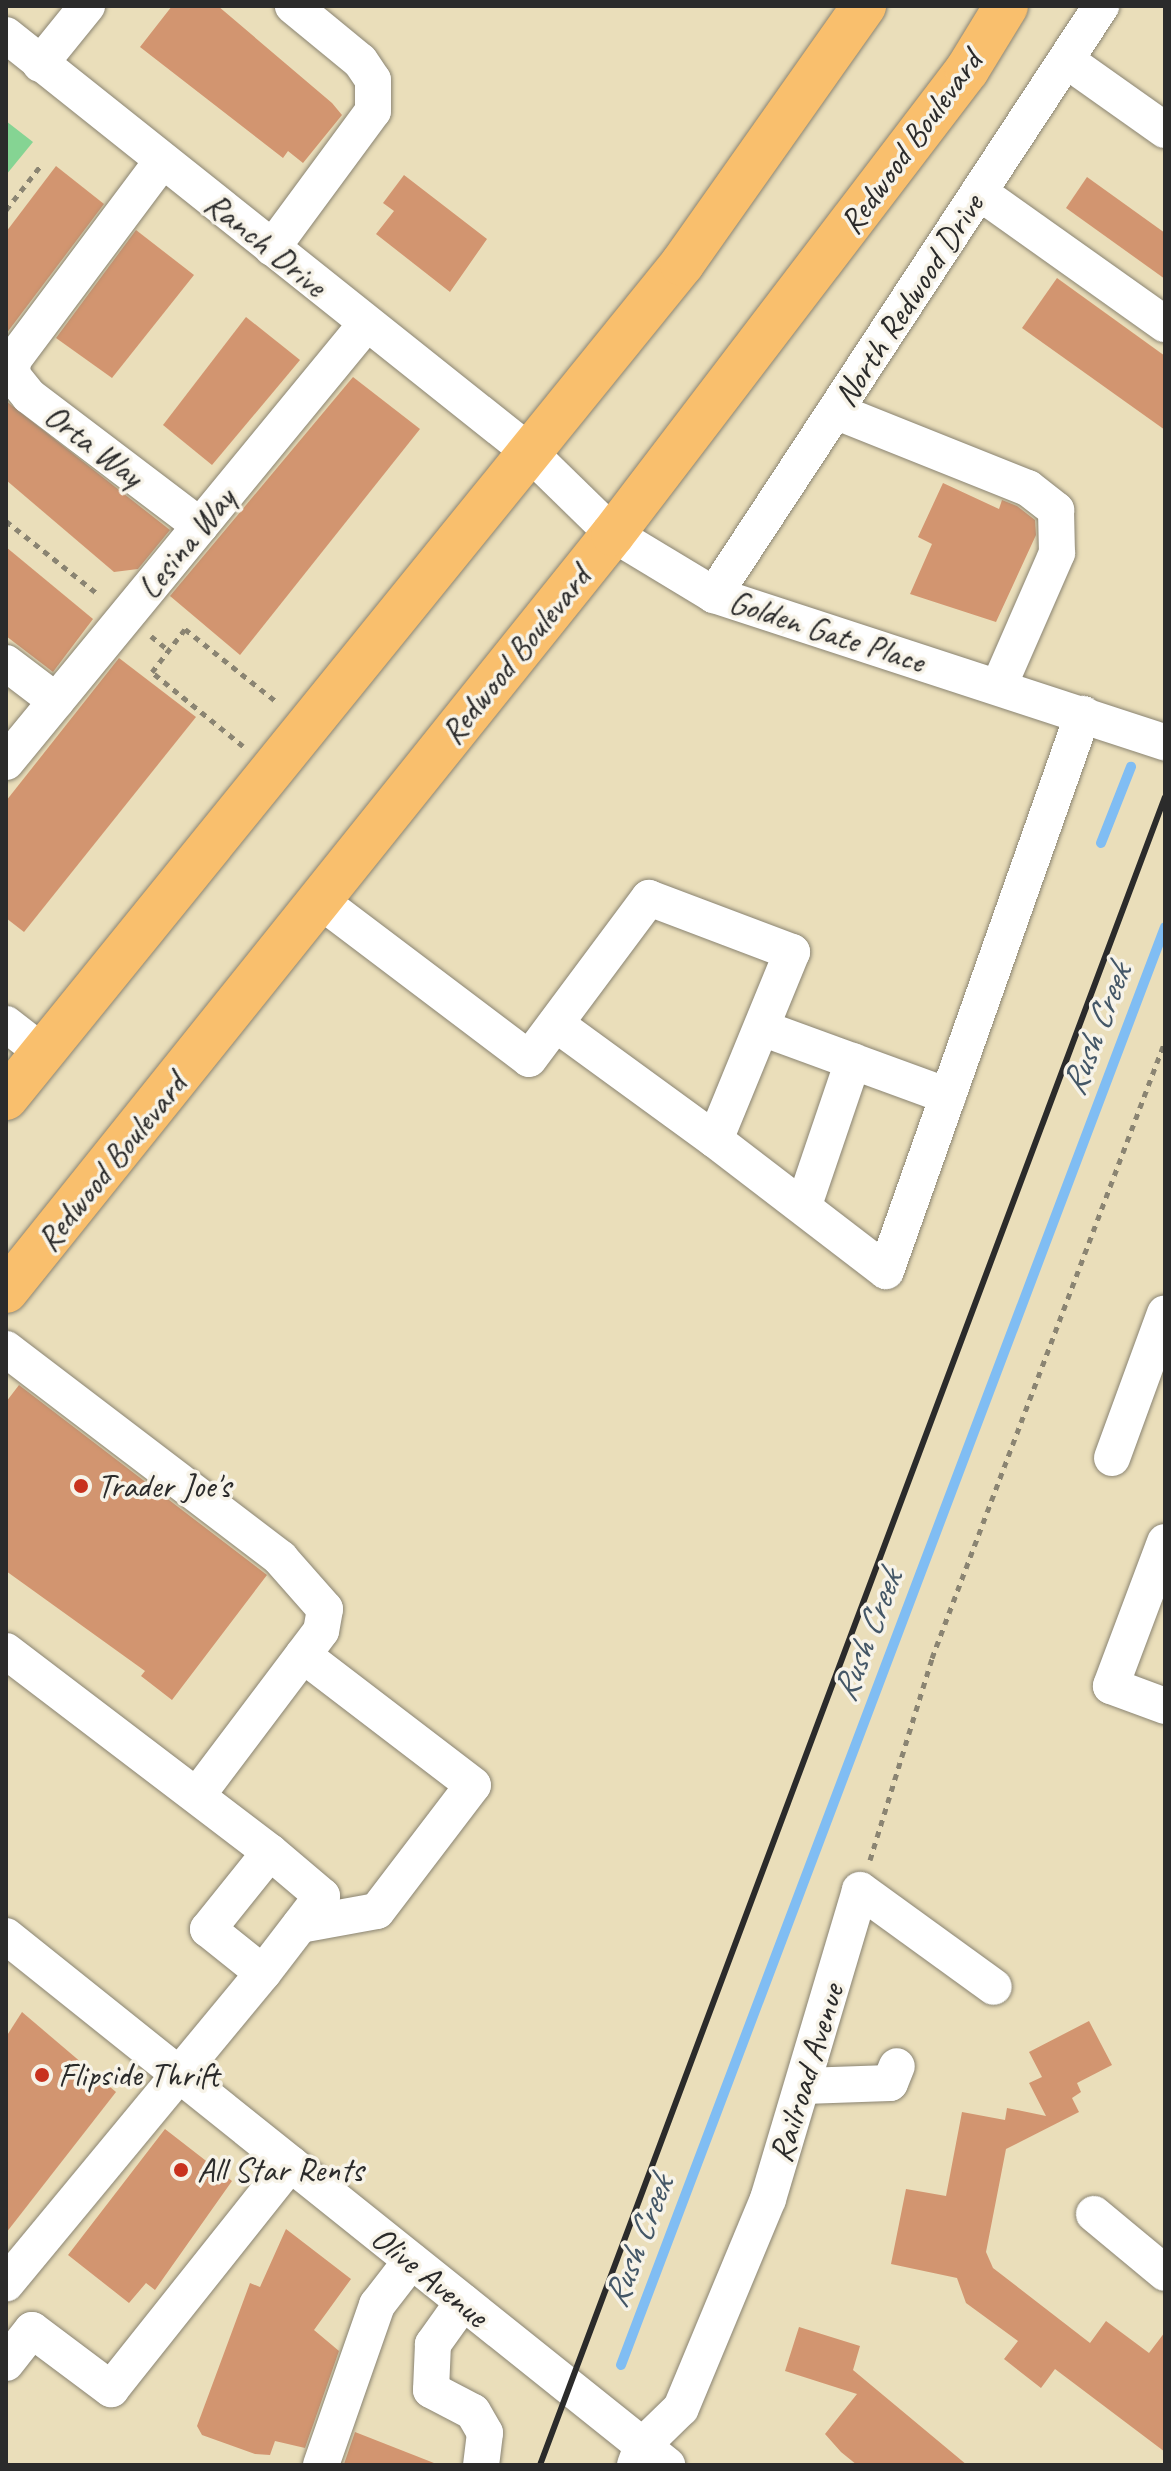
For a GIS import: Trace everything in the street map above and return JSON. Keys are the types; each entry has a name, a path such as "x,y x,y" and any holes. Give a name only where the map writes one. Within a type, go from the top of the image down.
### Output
{"main road":[{"path":"6,1098 682,264 864,6"},
{"name":"Redwood Boulevard","path":"6,1291 613,534 967,70 1006,6"}],"street":[{"path":"40,64 87,6"},
{"path":"272,248 373,111 373,80 360,61 293,6"},
{"name":"North Redwood Drive","path":"714,595 1101,6"},
{"name":"Ranch Drive","path":"6,35 528,451"},
{"path":"1066,60 1165,130"},
{"name":"Orta Way","path":"162,161 13,360 12,375 29,396 200,526"},
{"path":"979,192 1165,324"},
{"name":"Lesina Way","path":"6,762 366,324"},
{"path":"835,411 1028,488 1056,510 1057,553 999,686"},
{"name":"Golden Gate Place","path":"528,451 613,534 714,595 1165,742"},
{"path":"6,663 56,701"},
{"path":"556,1024 804,1205 886,1271 1083,714"},
{"path":"319,900 529,1059 649,898 792,952 715,1140"},
{"path":"6,1024 42,1052"},
{"path":"762,1028 948,1096"},
{"path":"804,1205 853,1061"},
{"path":"1112,1458 1165,1313"},
{"path":"6,1349 280,1558 325,1609 321,1631 198,1794"},
{"path":"1165,1542 1111,1686 1165,1706"},
{"path":"6,1651 198,1794 322,1896 183,2078 127,2132 6,2284"},
{"path":"300,1925 377,1911 473,1785 303,1655"},
{"path":"263,1973 208,1929 270,1852"},
{"path":"860,1890 994,1987"},
{"name":"Railroad Avenue","path":"648,2459 681,2408 768,2199 860,1890"},
{"name":"Olive Avenue","path":"6,1936 463,2302 648,2459"},
{"path":"804,2086 890,2083 897,2066"},
{"path":"6,2363 32,2330 111,2389 290,2164"},
{"path":"1094,2214 1165,2273"},
{"path":"321,2465 377,2305 411,2261"},
{"path":"463,2302 433,2344 431,2390 473,2412 485,2433 481,2465"}],"path":[{"path":"6,210 42,164"},
{"path":"6,521 169,650"},
{"path":"271,770 152,672 185,629 307,725"},
{"path":"860,1890 932,1658 1165,1041"}],"green space":[{"path":"6,121 33,142 6,175"}],"building":[{"path":"172,6 218,6 332,103 342,115 303,163 288,151 283,158 140,47"},
{"path":"56,166 104,204 6,334 6,232"},
{"path":"404,175 487,239 450,292 376,234 394,211 383,203"},
{"path":"1087,177 1165,233 1165,279 1066,208"},
{"path":"136,230 194,275 112,378 56,338"},
{"path":"1057,278 1165,356 1165,430 1022,328"},
{"path":"246,317 300,360 212,465 163,425"},
{"path":"353,377 420,429 240,655 170,596"},
{"path":"6,401 170,530 138,569 114,572 6,480"},
{"path":"943,483 999,509 1002,500 1017,506 1035,520 1036,535 996,622 910,594 932,544 918,537"},
{"path":"6,547 93,619 53,672 6,636"},
{"path":"119,658 196,717 24,932 6,918 6,801"},
{"name":"Trader Joe's","path":"19,1385 267,1575 172,1700 141,1676 145,1671 6,1571 6,1402"},
{"path":"22,2012 116,2092 6,2233 6,2037"},
{"path":"1089,2021 1112,2065 1077,2083 1081,2092 1072,2098 1079,2112 1006,2149 986,2252 993,2268 1090,2343 1106,2321 1149,2353 1165,2332 1165,2452 1055,2369 1041,2388 1004,2359 1018,2341 966,2303 957,2278 891,2264 906,2189 946,2196 962,2112 1005,2120 1007,2108 1046,2116 1029,2083 1042,2077 1029,2052"},
{"path":"165,2129 232,2181 155,2290 146,2283 129,2303 68,2255"},
{"path":"286,2229 351,2279 314,2330 339,2351 305,2448 275,2441 270,2455 255,2454 202,2435 197,2426 250,2283 260,2287"},
{"path":"799,2327 860,2346 853,2370 967,2465 857,2465 841,2452 825,2434 857,2394 785,2371"},
{"path":"355,2432 434,2463 344,2464"}],"waterway":[{"path":"1101,843 1131,767"},
{"name":"Rush Creek","path":"621,2365 1165,927"}],"railway":[{"path":"540,2465 1165,797"}],"place":[{"name":"Trader Joe's","path":"81,1486"},
{"name":"Flipside Thrift","path":"42,2075"},
{"name":"All Star Rents","path":"181,2170"}]}
